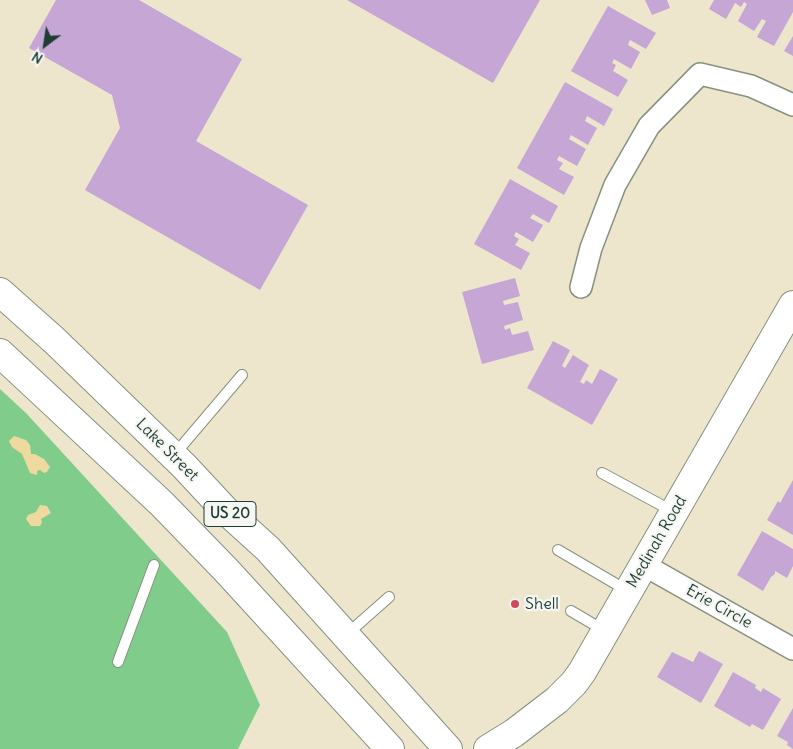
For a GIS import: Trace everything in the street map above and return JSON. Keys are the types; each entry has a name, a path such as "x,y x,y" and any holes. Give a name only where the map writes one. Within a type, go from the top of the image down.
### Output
{"main road":[{"name":"Lake Street","path":"0,292 55,341 174,456 225,510 268,549 448,749"},
{"name":"Medinah Road","path":"488,749 527,723 566,692 582,672 793,305"},
{"name":"US 20","path":"0,353 162,504 226,570 390,749"}],"street":[{"path":"581,287 591,248 615,185 649,126 700,74 751,86 793,105"},
{"name":"Erie Circle","path":"644,565 793,649"}],"lane":[{"path":"174,456 242,375"},
{"path":"602,473 674,512"},
{"path":"558,550 629,591"},
{"path":"118,662 154,565"},
{"path":"345,635 389,597"},
{"path":"571,611 605,631"}],"green space":[{"path":"0,389 26,413 227,632 260,705 238,749 0,749"}],"sand":[{"path":"14,436 26,440 30,445 31,454 44,459 50,467 47,472 44,473 40,470 37,471 37,475 30,473 22,454 12,447 9,441"},
{"path":"40,505 47,506 51,513 41,519 40,526 31,526 26,519 28,515 36,512"}],"building":[{"path":"56,0 139,0 242,59 196,141 308,205 260,290 85,190 120,128 112,95 29,48"},
{"path":"347,0 540,0 493,83"},
{"path":"645,0 667,0 670,8 652,15"},
{"path":"714,0 793,0 793,12 774,46 757,37 766,21 762,19 754,31 738,21 747,4 744,2 741,7 735,3 726,19 709,9"},
{"path":"608,6 656,33 646,49 630,40 628,45 640,52 631,69 614,59 612,63 616,65 613,71 628,80 618,97 571,71"},
{"path":"793,36 793,56 784,51"},
{"path":"565,82 613,109 604,126 587,116 585,121 597,128 588,145 571,135 569,139 586,149 577,166 559,156 557,160 563,163 559,169 574,177 564,195 517,168"},
{"path":"510,179 558,206 549,223 533,214 530,218 543,225 533,242 516,232 514,236 519,239 515,245 530,253 521,270 474,244"},
{"path":"515,278 520,296 503,301 504,305 518,302 523,320 504,326 505,330 510,328 512,335 528,331 534,350 482,364 462,292"},
{"path":"553,341 570,350 562,366 565,368 573,355 589,365 580,382 584,384 586,380 592,384 600,369 618,379 592,425 527,388"},
{"path":"793,480 793,535 767,520 778,501 780,503"},
{"path":"762,531 793,549 793,566 787,578 775,571 775,574 771,577 763,591 737,575"},
{"path":"699,651 723,664 701,703 657,677 672,652 693,662"},
{"path":"733,672 756,685 755,688 761,692 763,688 781,699 763,730 752,724 750,727 714,706"},
{"path":"793,708 793,749 787,745 788,742 777,736"}],"place":[{"name":"Shell","path":"515,604"}]}
